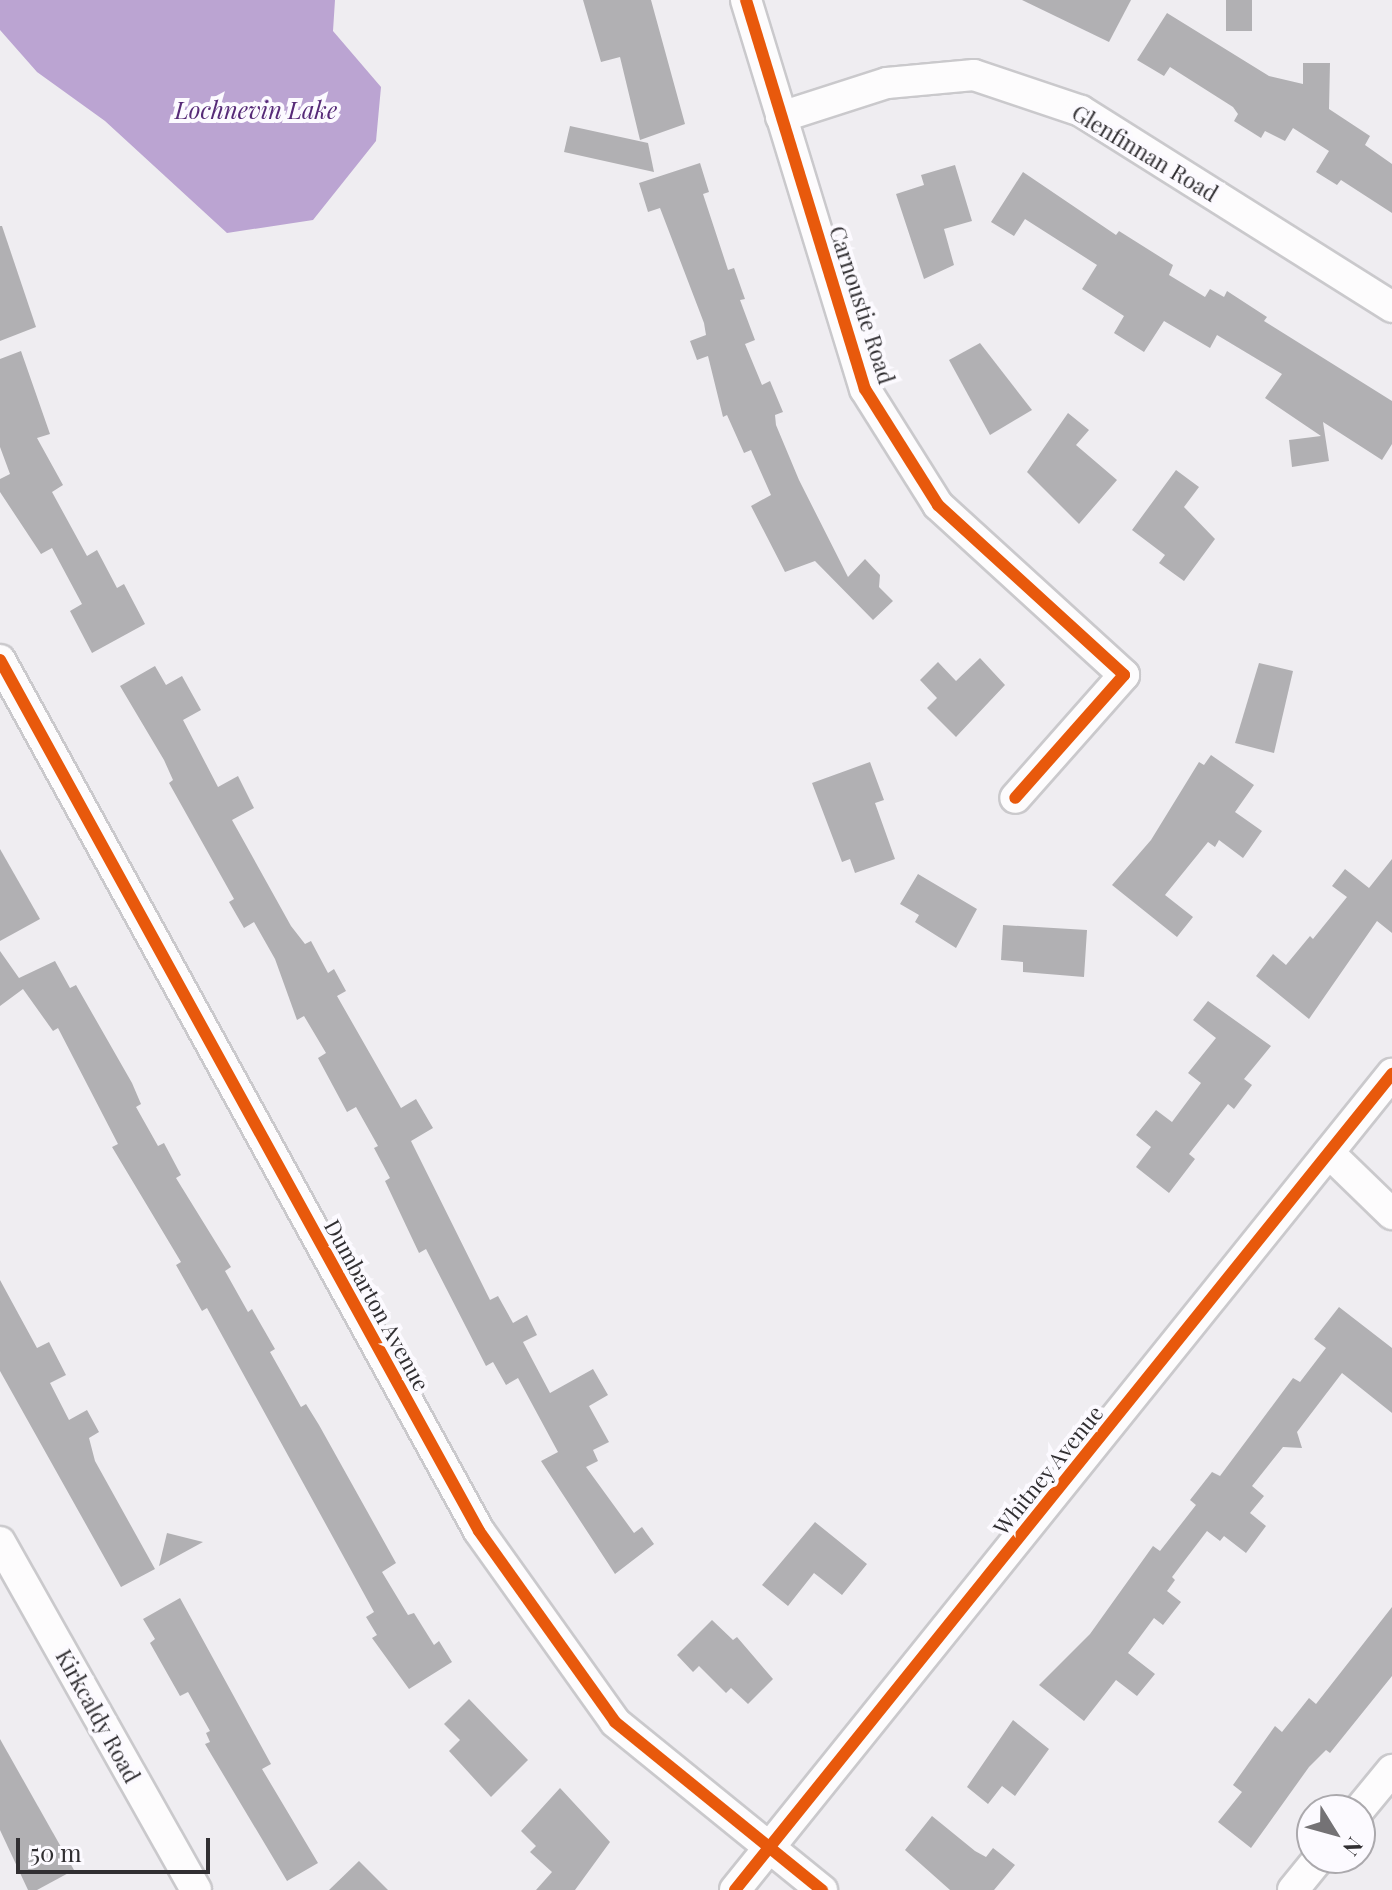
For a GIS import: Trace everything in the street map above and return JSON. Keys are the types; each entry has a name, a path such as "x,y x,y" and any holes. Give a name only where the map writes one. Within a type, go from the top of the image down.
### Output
{"street":[{"name":"Carnoustie Road","path":"746,0 865,389 938,505 1124,675 1015,798"},
{"name":"Glenfinnan Road","path":"781,117 887,83 974,75 1081,111 1392,307"},
{"name":"Dumbarton Avenue","path":"0,660 479,1531 615,1722 822,1890"},
{"name":"Whitney Avenue","path":"735,1890 1392,1074"},
{"path":"1329,1153 1392,1214"},
{"name":"Kirkcaldy Road","path":"0,1542 196,1890"},
{"path":"1372,1794 1392,1770"},
{"path":"1293,1890 1306,1874"}],"water":[{"name":"Lochnevin Lake","path":"0,0 335,0 333,31 381,87 376,141 313,220 227,233 105,121 37,72 0,30"}],"building":[{"path":"583,0 651,0 685,124 640,140 620,57 601,62"},
{"path":"1022,0 1131,0 1109,42"},
{"path":"1226,0 1252,0 1252,31 1226,31"},
{"path":"1167,13 1269,76 1303,84 1303,63 1330,63 1329,109 1370,136 1365,145 1392,164 1392,213 1341,180 1337,185 1316,172 1329,151 1293,128 1285,141 1265,131 1261,138 1234,121 1238,114 1233,107 1170,67 1164,76 1137,60"},
{"path":"570,126 648,143 654,172 564,152"},
{"path":"700,163 709,192 703,194 728,270 734,268 745,299 740,300 755,340 745,344 762,385 770,381 783,412 775,415 776,425 799,480 848,577 865,559 880,575 879,587 893,601 873,620 815,561 785,572 751,506 771,495 751,450 744,453 727,415 723,417 708,356 697,360 690,341 706,335 704,323 660,208 648,212 639,183"},
{"path":"955,165 972,221 944,229 954,265 924,279 896,194 924,185 921,175"},
{"path":"1023,172 1116,235 1119,231 1173,265 1169,275 1205,297 1210,289 1224,297 1227,291 1267,317 1264,321 1392,401 1392,444 1382,460 1323,422 1329,461 1292,467 1289,440 1321,436 1265,398 1282,374 1217,335 1210,348 1164,321 1144,352 1114,333 1124,316 1082,289 1097,265 1025,219 1014,236 991,222"},
{"path":"0,226 36,327 0,341"},
{"path":"980,343 1032,410 990,435 949,360"},
{"path":"21,351 50,434 37,438 63,485 52,492 87,556 97,550 117,588 124,584 145,624 92,653 70,611 82,604 52,548 41,554 0,492 0,479 10,474 0,447 0,359"},
{"path":"1068,413 1089,430 1076,445 1117,480 1079,524 1027,472"},
{"path":"1176,470 1199,487 1184,507 1215,539 1184,581 1159,563 1165,555 1132,530"},
{"path":"980,658 1005,685 956,737 927,708 937,698 920,680 938,662 956,681"},
{"path":"1259,663 1293,671 1274,753 1235,743"},
{"path":"155,666 166,685 182,676 201,710 183,720 218,787 238,776 254,808 232,820 291,926 305,944 311,941 328,973 334,969 346,991 337,996 401,1108 416,1099 433,1128 411,1141 490,1300 498,1296 513,1323 527,1315 537,1335 523,1342 550,1393 593,1369 608,1395 589,1406 609,1442 593,1450 598,1461 586,1467 634,1533 642,1527 654,1544 615,1574 541,1461 558,1452 518,1378 506,1385 493,1362 486,1366 426,1249 419,1253 385,1181 390,1178 374,1148 378,1146 356,1107 347,1112 318,1058 326,1053 304,1016 297,1020 275,959 254,922 244,928 229,902 234,899 169,783 173,780 164,760 120,686"},
{"path":"1211,755 1254,785 1235,812 1262,831 1243,858 1219,840 1215,847 1208,842 1165,895 1193,917 1177,937 1112,885 1151,840 1199,762 1204,765"},
{"path":"870,762 884,800 875,803 895,859 855,873 850,859 842,862 812,783"},
{"path":"0,849 40,919 0,941"},
{"path":"1392,859 1392,933 1377,921 1309,1019 1256,976 1273,954 1286,965 1310,936 1313,939 1347,897 1332,886 1345,869 1369,888"},
{"path":"918,874 977,909 956,948 915,922 919,915 900,904"},
{"path":"1003,925 1087,930 1084,977 1023,972 1023,962 1001,960"},
{"path":"0,951 19,978 55,961 70,988 76,985 132,1083 141,1104 136,1107 158,1146 164,1143 181,1175 176,1178 231,1267 225,1271 248,1312 252,1309 275,1349 270,1352 301,1407 306,1404 319,1425 396,1563 382,1572 408,1615 414,1613 434,1645 439,1641 452,1662 409,1689 372,1638 377,1635 366,1617 374,1612 207,1308 202,1311 176,1265 181,1262 112,1147 118,1144 58,1028 53,1031 23,989 0,1006"},
{"path":"1208,1001 1271,1046 1244,1079 1252,1085 1234,1109 1228,1104 1189,1154 1195,1159 1169,1193 1136,1167 1151,1147 1136,1135 1156,1110 1172,1122 1201,1083 1188,1073 1216,1038 1193,1020"},
{"path":"0,1280 37,1348 49,1342 66,1375 50,1383 69,1420 87,1410 99,1432 89,1438 95,1461 155,1569 121,1587 0,1371"},
{"path":"1339,1307 1392,1348 1392,1413 1342,1373 1297,1432 1302,1448 1283,1447 1252,1486 1264,1496 1250,1513 1266,1526 1246,1553 1224,1536 1220,1541 1207,1531 1172,1577 1175,1580 1167,1591 1181,1602 1163,1625 1154,1618 1128,1653 1155,1674 1137,1696 1116,1680 1084,1721 1039,1685 1090,1634 1153,1546 1160,1551 1196,1505 1190,1500 1212,1472 1220,1476 1293,1378 1300,1382 1326,1348 1314,1339"},
{"path":"815,1522 867,1564 842,1595 814,1573 788,1606 762,1585"},
{"path":"167,1533 203,1542 159,1566"},
{"path":"180,1598 271,1764 262,1769 318,1863 287,1881 205,1744 210,1742 206,1733 210,1731 188,1692 180,1696 150,1643 155,1639 143,1619"},
{"path":"1392,1607 1392,1676 1330,1753 1326,1750 1309,1767 1251,1848 1218,1822 1242,1792 1233,1785 1275,1726 1282,1732 1309,1698 1316,1704"},
{"path":"712,1620 733,1640 737,1637 773,1679 748,1704 731,1688 726,1693 699,1666 693,1672 677,1655"},
{"path":"469,1699 528,1760 491,1797 449,1751 460,1740 444,1724"},
{"path":"1013,1720 1049,1749 1015,1796 1002,1786 988,1804 967,1787"},
{"path":"0,1739 74,1870 37,1890 28,1890 0,1830"},
{"path":"560,1788 610,1842 575,1890 536,1890 552,1872 530,1852 536,1846 521,1831"},
{"path":"932,1816 975,1851 986,1857 993,1848 1015,1865 994,1890 950,1890 905,1850"},
{"path":"359,1861 388,1890 329,1890"}],"cycle path":[{"path":"746,0 865,389 938,505 1124,675 1015,798"},
{"path":"0,660 479,1531 615,1722 822,1890"},
{"path":"735,1890 1392,1074"}]}
